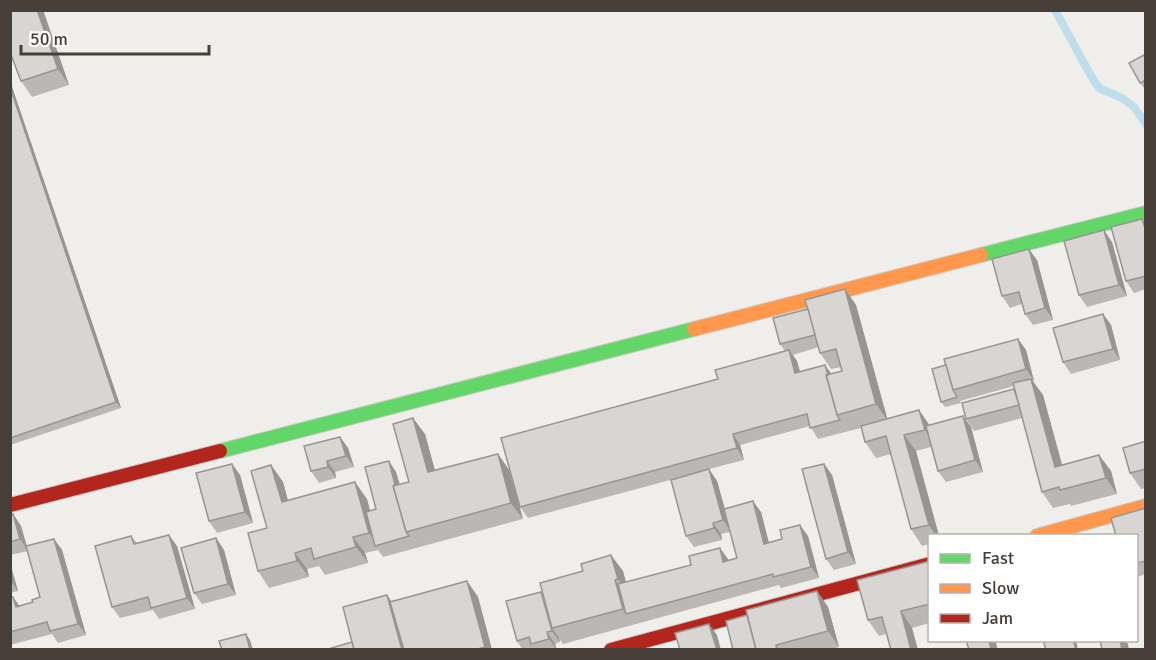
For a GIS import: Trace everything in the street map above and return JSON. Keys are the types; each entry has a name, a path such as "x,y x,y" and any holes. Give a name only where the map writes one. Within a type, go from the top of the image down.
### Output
{"street":[{"path":"10,505 1146,213"},
{"path":"1044,534 1146,506"},
{"path":"611,650 928,565"}],"building":[{"path":"10,10 37,10 58,69 21,81 10,52"},
{"path":"1144,55 1146,80 1140,83 1129,63"},
{"path":"10,87 116,402 10,438"},
{"path":"1142,219 1146,231 1146,276 1126,281 1111,227"},
{"path":"1104,230 1119,285 1079,295 1064,241"},
{"path":"1029,249 1045,308 1025,314 1019,292 1002,296 992,259"},
{"path":"845,289 876,404 837,415 826,375 842,371 836,349 820,353 805,300"},
{"path":"808,309 815,335 780,344 773,318"},
{"path":"1103,314 1113,349 1063,362 1053,328"},
{"path":"1018,339 1026,369 953,390 944,359"},
{"path":"789,350 795,373 825,365 840,420 810,428 807,414 788,419 733,434 737,448 520,507 501,438 718,379 715,370"},
{"path":"946,365 957,397 941,402 932,369"},
{"path":"1031,379 1055,467 1099,455 1106,478 1060,490 1059,487 1042,492 1013,383"},
{"path":"1014,389 1019,405 966,419 962,403"},
{"path":"919,410 925,430 904,435 929,525 911,529 886,436 865,442 861,426"},
{"path":"963,416 975,460 938,471 926,426"},
{"path":"413,418 428,472 498,454 511,503 406,532 393,486 409,482 393,424"},
{"path":"340,437 346,456 327,461 328,467 311,471 304,446"},
{"path":"1146,441 1146,469 1130,473 1123,448"},
{"path":"389,461 395,485 393,486 409,536 375,546 366,512 376,509 365,467"},
{"path":"232,464 245,512 209,521 196,473"},
{"path":"824,464 848,552 826,559 802,469"},
{"path":"271,465 282,502 355,482 369,533 353,537 356,547 314,559 311,548 295,553 297,561 258,571 248,533 267,528 251,471"},
{"path":"709,469 723,520 713,523 714,528 686,536 671,480"},
{"path":"753,501 764,544 782,539 780,530 800,525 811,567 773,577 773,574 626,614 618,584 691,565 689,556 720,548 723,562 737,558 724,509"},
{"path":"1146,508 1146,561 1138,563 1138,534 1115,534 1111,518"},
{"path":"13,514 20,539 10,542 10,515"},
{"path":"169,535 187,598 151,608 148,597 112,607 95,546 131,536 134,544"},
{"path":"216,538 228,584 194,593 181,548"},
{"path":"54,539 78,624 50,631 47,622 10,632 10,598 13,597 16,607 33,602 32,600 40,597 26,546"},
{"path":"611,555 623,609 552,628 540,583 583,571 581,564"},
{"path":"928,562 928,604 901,611 911,650 891,650 882,617 868,620 857,580"},
{"path":"467,581 485,647 474,650 404,650 390,602"},
{"path":"817,591 828,631 776,645 777,650 756,650 746,610"},
{"path":"541,592 552,631 547,632 549,639 531,644 529,637 517,641 506,601"},
{"path":"387,595 402,650 354,650 343,607"},
{"path":"747,615 756,650 733,650 726,621"},
{"path":"709,624 717,650 680,650 675,633"},
{"path":"246,634 250,650 222,650 219,641"},
{"path":"352,642 354,650 328,650 328,649"},
{"path":"967,642 989,642 991,650 969,650"},
{"path":"1044,642 1074,642 1076,650 1046,650"},
{"path":"1100,642 1120,642 1122,650 1102,650"}],"waterway":[{"path":"1055,10 1099,88 1122,98 1134,107 1146,124"}],"traffic: fast":[{"path":"981,255 1146,213"},
{"path":"220,451 694,329"}],"traffic: slow":[{"path":"694,329 981,255"},
{"path":"1044,534 1146,506"}],"traffic: jam":[{"path":"10,505 220,451"},
{"path":"611,650 928,565"}]}
